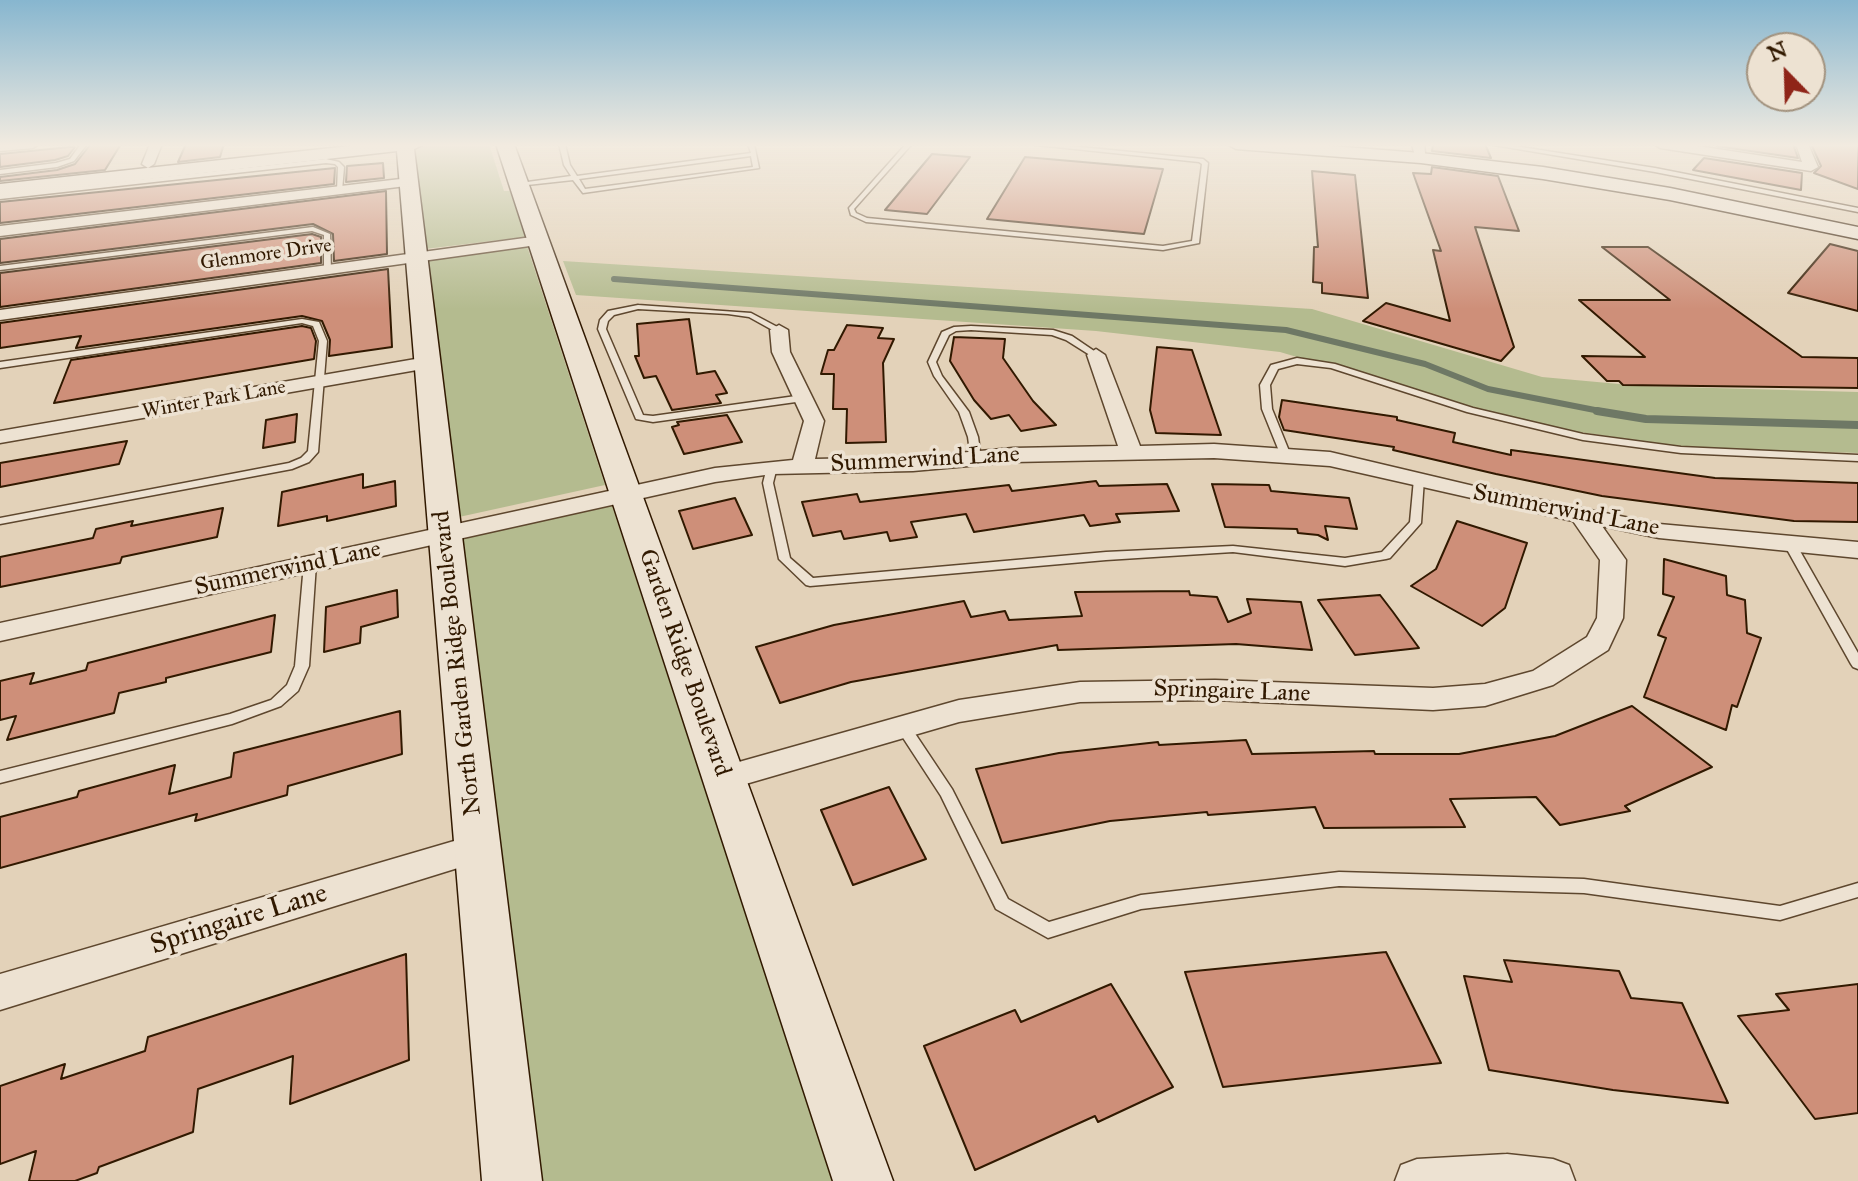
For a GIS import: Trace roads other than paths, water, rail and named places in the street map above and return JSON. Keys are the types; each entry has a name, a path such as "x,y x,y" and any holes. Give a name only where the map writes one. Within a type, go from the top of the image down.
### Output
{"main road":[{"name":"North Garden Ridge Boulevard","path":"413,199 427,363 512,1181"},
{"name":"Garden Ridge Boulevard","path":"526,199 863,1181"},
{"path":"1689,199 1858,233"},
{"path":"1787,199 1858,212"}],"street":[{"path":"0,231 264,199"},
{"name":"Glenmore Drive","path":"0,315 539,241"},
{"path":"779,330 781,352 814,421 802,466"},
{"path":"1096,355 1131,452"},
{"name":"Winter Park Lane","path":"0,437 427,363"},
{"name":"Summerwind Lane","path":"0,632 626,494 715,475 772,467 913,464 1131,452 1214,451 1330,459 1659,531 1858,550"},
{"name":"Springaire Lane","path":"725,778 959,711 1080,692 1215,690 1433,699 1485,695 1543,678 1598,643 1610,618 1613,560 1582,516"},
{"name":"Springaire Lane","path":"0,992 478,848"},
{"path":"1417,1181 1507,1176 1553,1181"}],"lane":[{"path":"860,199 851,209 853,214 866,220 1163,248 1195,243 1200,199"},
{"path":"1799,199 1858,212"},
{"path":"0,268 313,229 327,234 328,269"},
{"path":"779,330 751,315 638,307 611,313 604,320 602,329 639,417 667,418 803,398"},
{"path":"0,365 302,321 316,324 323,341 313,452 292,466 0,521"},
{"path":"976,459 973,437 964,412 938,376 932,362 945,334 954,329 971,328 1053,333 1069,338 1096,355"},
{"path":"1286,456 1267,409 1265,385 1274,367 1306,361 1358,373 1470,410 1583,437 1681,450 1858,458"},
{"path":"772,467 768,483 785,559 810,582 1091,557 1233,549 1330,561 1358,560 1386,555 1415,523 1419,479"},
{"path":"1790,544 1858,664"},
{"path":"0,777 232,719 276,703 293,688 302,666 310,564"},
{"path":"903,727 947,793 1002,904 1048,930 1141,902 1339,879 1584,886 1780,913 1858,890"}],"waterway":[{"path":"614,279 1286,330 1425,364 1488,389 1610,413"},
{"path":"1597,411 1646,419 1858,425"}]}
